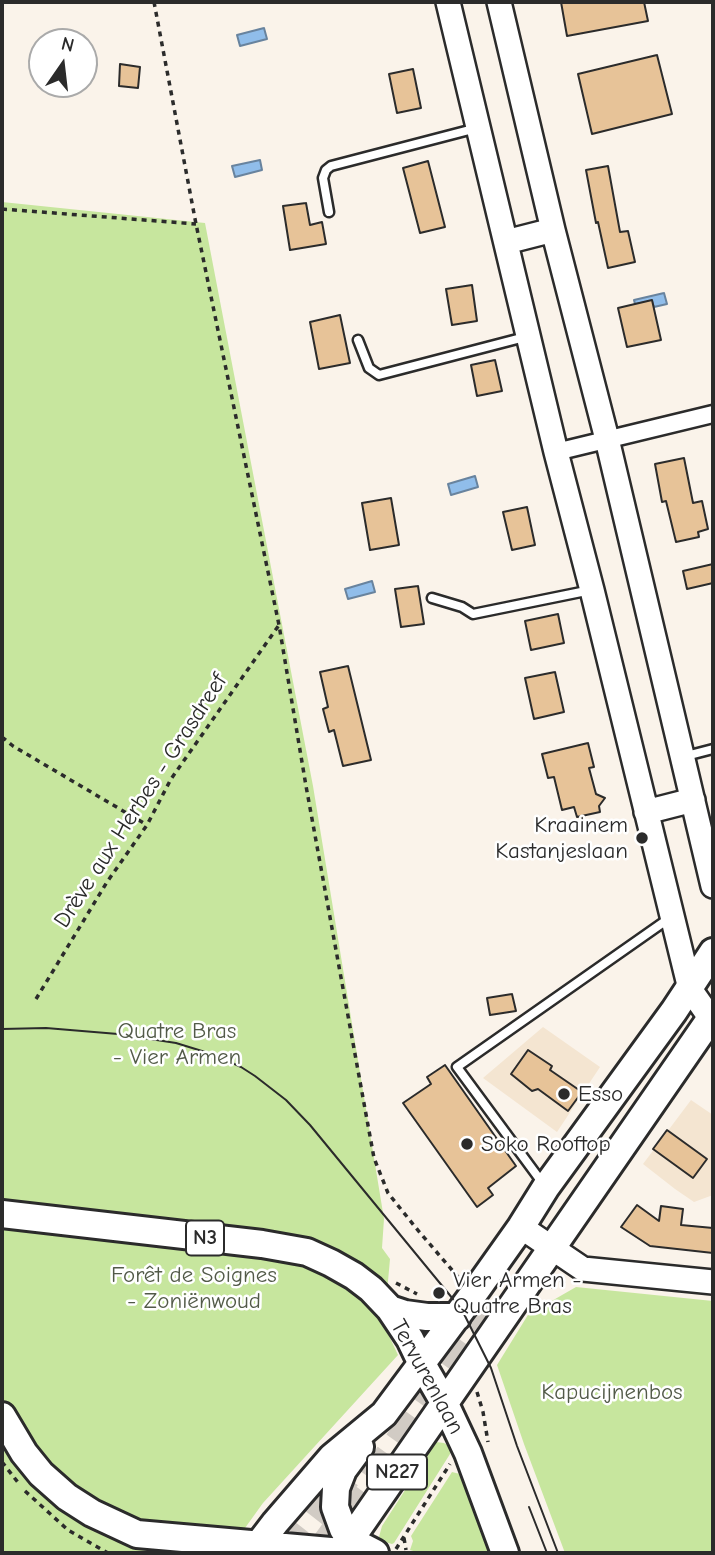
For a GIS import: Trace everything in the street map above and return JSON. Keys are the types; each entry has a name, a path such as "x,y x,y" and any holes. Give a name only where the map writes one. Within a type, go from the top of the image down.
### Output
{"main road":[{"name":"N227","path":"346,1550 343,1528 335,1507 335,1488 344,1470 457,1317 546,1187 690,989 713,952"},
{"name":"N227","path":"346,1550 551,1248 712,1018"},
{"name":"Tervurenlaan","path":"2,1214 262,1244 307,1252 354,1276 390,1309 410,1339 468,1453 505,1553"},
{"path":"390,1309 405,1314 457,1317"},
{"path":"255,1549 332,1457 384,1415"},
{"path":"2,1416 24,1453 58,1489 92,1513 181,1553"},
{"path":"137,1534 255,1549 375,1553"}],"street":[{"path":"448,2 556,452 690,989 712,1018"},
{"path":"499,2 693,800 709,852 713,886"},
{"path":"506,242 553,230"},
{"path":"556,452 713,414"},
{"path":"646,812 693,800"},
{"path":"521,1227 583,1269 713,1282"}],"lane":[{"path":"329,212 323,178 331,166 479,127"},
{"path":"358,340 369,368 379,375 528,337"},
{"path":"432,598 462,607 473,614 592,590"},
{"path":"683,757 713,749"},
{"path":"546,1187 457,1067 672,916"}],"path":[{"path":"154,2 196,224 279,625 374,1157 388,1193 459,1279"},
{"path":"2,209 196,224"},
{"name":"Drève aux Herbes - Grasdreef","path":"37,999 107,883 146,825 171,779 279,625"},
{"path":"2,737 146,825"},
{"path":"548,1289 566,1280 581,1279 583,1269"},
{"path":"476,1389 486,1427"},
{"path":"393,1553 447,1469"},
{"path":"404,1537 406,1550"}],"shaded area":[{"path":"543,1027 600,1067 557,1132 483,1078"},
{"path":"691,1100 713,1115 713,1195 694,1202 643,1164"}],"green space":[{"name":"Forêt de Soignes - Zoniënwoud","path":"2,202 205,223 313,786 384,1219 382,1248 390,1259 384,1325 398,1355 263,1503 227,1553 2,1553"},
{"name":"Kapucijnenbos","path":"576,1287 713,1301 713,1553 565,1553 497,1365 531,1310 536,1310"},
{"path":"436,1442 449,1446 450,1454 394,1543 382,1541 379,1537 382,1526"},
{"path":"452,1472 460,1474 490,1553 420,1553 410,1550 413,1541 411,1536"}],"water":[{"path":"264,28 267,39 240,46 237,35"},
{"path":"260,160 262,170 235,177 232,166"},
{"path":"664,293 667,304 654,307 652,301 635,304 634,300"},
{"path":"475,476 478,487 451,495 448,484"},
{"path":"372,581 375,592 348,599 345,589"}],"building":[{"path":"561,2 644,2 648,21 567,36"},
{"path":"657,55 672,114 592,134 578,74"},
{"path":"120,64 140,67 138,88 119,86"},
{"path":"413,69 421,108 397,113 389,74"},
{"path":"428,161 445,227 420,233 403,168"},
{"path":"608,166 620,232 628,231 635,262 608,268 586,170"},
{"path":"306,203 310,225 322,222 326,244 290,250 283,206"},
{"path":"472,285 477,321 452,325 446,289"},
{"path":"652,300 661,340 627,347 618,308"},
{"path":"340,315 350,363 319,369 310,322"},
{"path":"495,360 502,391 477,396 471,365"},
{"path":"684,458 693,503 702,501 708,529 698,532 699,537 676,542 666,501 662,502 655,464"},
{"path":"391,498 399,545 370,550 362,503"},
{"path":"527,507 535,545 512,550 503,512"},
{"path":"713,564 713,583 687,589 683,571"},
{"path":"418,586 424,624 401,627 395,589"},
{"path":"558,614 564,643 531,650 525,621"},
{"path":"348,666 371,760 343,766 334,730 329,732 323,709 328,707 320,672"},
{"path":"555,672 564,712 534,719 525,678"},
{"path":"588,743 594,767 589,768 596,794 605,798 599,806 600,812 577,817 574,807 562,810 554,777 548,778 542,754"},
{"path":"512,994 516,1011 490,1015 487,998"},
{"path":"528,1050 552,1066 550,1070 582,1092 568,1111 538,1089 532,1091 511,1074"},
{"path":"445,1065 516,1166 488,1188 493,1195 477,1207 403,1103 431,1084 427,1077"},
{"path":"667,1130 707,1159 693,1178 653,1149"},
{"path":"637,1205 659,1221 661,1206 683,1209 681,1225 713,1228 713,1253 650,1246 621,1227"}],"tunnel":[{"path":"320,1553 494,1310"},
{"path":"286,1553 346,1476"}],"tram line":[{"path":"2,1029 46,1028 118,1034 176,1043 215,1055 241,1067 286,1100 310,1125 462,1310 491,1368 517,1446 558,1553"},
{"path":"529,1507 547,1553"}],"place":[{"name":"Kraainem Kastanjeslaan","path":"642,838"},
{"name":"Esso","path":"564,1094"},
{"name":"Soko Rooftop","path":"467,1144"},
{"name":"Vier Armen - Quatre Bras","path":"439,1293"}],"park label":[{"name":"Quatre Bras - Vier Armen","path":"177,1044"}]}
